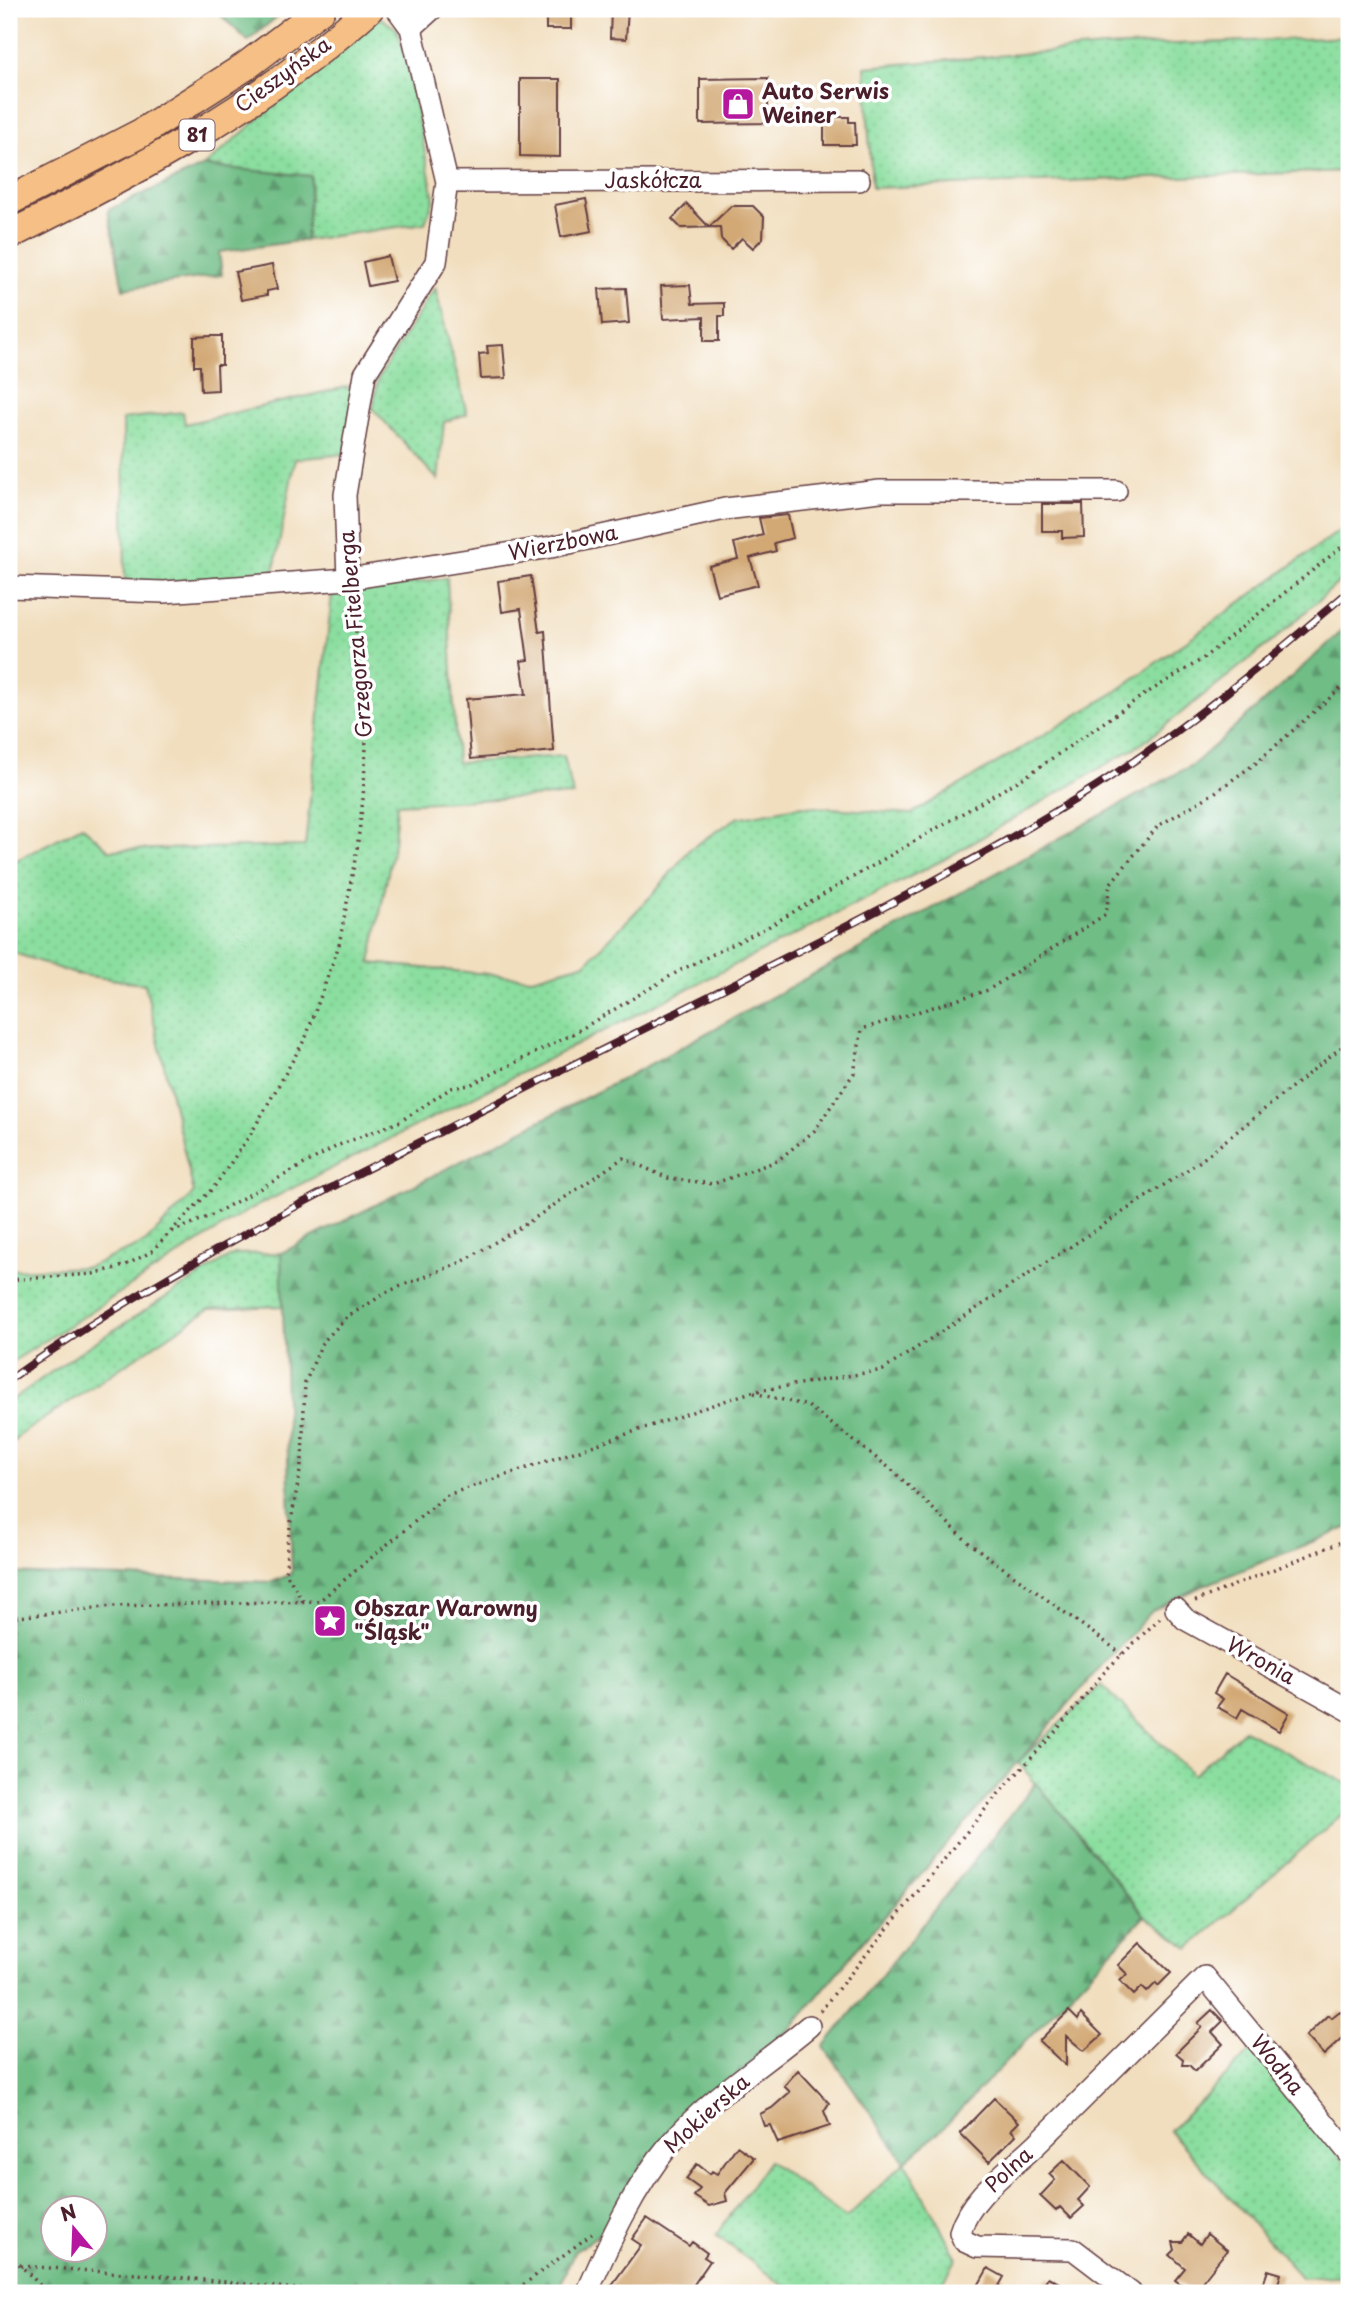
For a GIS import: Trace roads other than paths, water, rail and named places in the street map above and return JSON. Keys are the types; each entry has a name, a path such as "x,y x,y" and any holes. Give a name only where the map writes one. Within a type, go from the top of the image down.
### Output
{"main road":[{"name":"Cieszyńska","path":"9,201 141,134 246,66 321,9"},
{"name":"Cieszyńska","path":"9,235 155,160 250,101 369,9"}],"street":[{"name":"Grzegorza Fitelberga","path":"348,579 345,495 365,374 436,262 447,182 411,28 397,9"},
{"path":"411,28 432,9"},
{"name":"Jaskółcza","path":"447,182 859,180"},
{"name":"Wierzbowa","path":"9,587 164,592 348,579 551,547 725,509 880,491 1116,491"},
{"name":"Wronia","path":"1176,1609 1185,1619 1349,1710"},
{"name":"Wodna","path":"1205,1977 1349,2153"},
{"name":"Polna","path":"1131,2293 1073,2249 977,2247 964,2241 960,2232 964,2218 985,2192 1205,1977"},
{"name":"Mokierska","path":"587,2293 613,2233 672,2142 809,2026"}],"railway":[{"path":"9,1380 136,1296 269,1221 873,913 1052,814 1194,718 1349,591"}],"place":[{"name":"Auto Serwis Weiner","path":"738,104"},
{"name":"Obszar Warowny \"Śląsk\"","path":"330,1621"}]}
